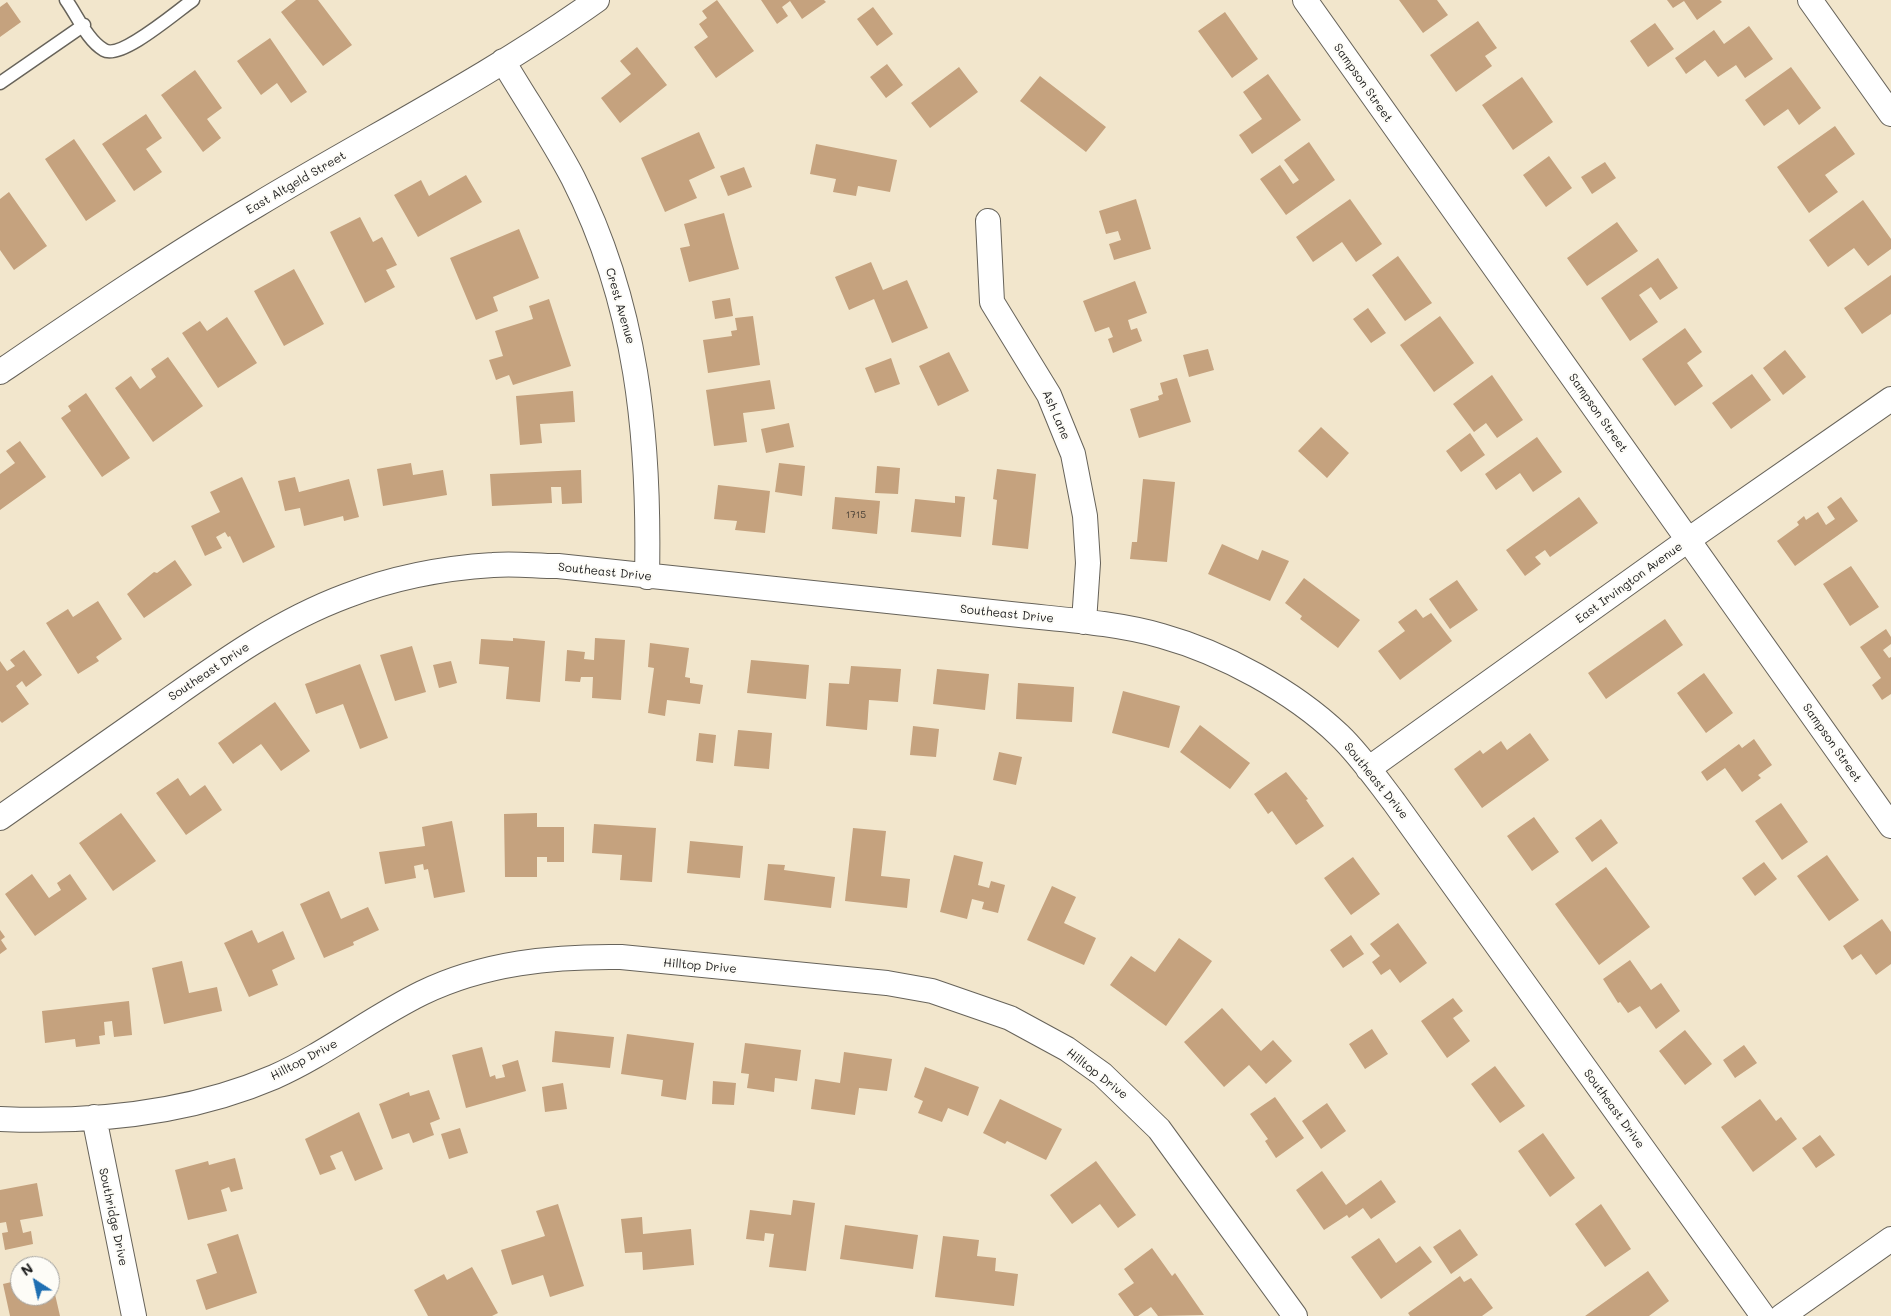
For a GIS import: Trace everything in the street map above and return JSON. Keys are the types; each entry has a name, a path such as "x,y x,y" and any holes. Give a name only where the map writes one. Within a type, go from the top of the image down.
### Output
{"street":[{"name":"East Altgeld Street","path":"0,372 76,320 256,205 420,112 596,0"},
{"name":"Sampson Street","path":"1305,0 1891,826"},
{"path":"1810,0 1891,114"},
{"name":"Crest Avenue","path":"503,60 572,178 597,234 625,317 634,356 645,438 648,511 647,576"},
{"name":"Ash Lane","path":"988,221 992,302 1049,395 1073,454 1085,516 1088,563 1084,622"},
{"name":"East Irvington Avenue","path":"1368,769 1688,540 1891,399"},
{"name":"Southeast Drive","path":"0,818 261,637 299,616 346,595 396,580 449,569 495,564 558,566 1084,622 1162,636 1204,651 1263,680 1308,709 1340,736 1394,802 1763,1316"},
{"name":"Hilltop Drive","path":"0,1119 52,1121 164,1111 245,1088 304,1062 422,993 470,975 537,960 621,957 813,975 914,988 957,999 1010,1018 1067,1049 1102,1074 1159,1129 1295,1316"},
{"name":"Southridge Drive","path":"94,1117 134,1316"},
{"path":"1782,1316 1891,1239"}],"lane":[{"path":"66,0 100,46 105,51 115,52 129,46 193,0"},
{"path":"0,83 84,25"}],"building":[{"path":"296,0 318,0 352,45 323,66 281,12"},
{"path":"717,0 754,51 716,78 694,47 708,37 699,24 707,18 702,11"},
{"path":"761,0 824,0 826,2 802,19 790,1 782,7 788,16 777,24"},
{"path":"1399,0 1437,0 1448,15 1423,33"},
{"path":"1667,0 1720,0 1722,2 1697,20 1684,1 1673,8"},
{"path":"7,2 21,22 0,37 0,7"},
{"path":"873,7 893,34 877,46 857,19"},
{"path":"1225,12 1258,59 1232,78 1198,31"},
{"path":"1478,21 1497,48 1485,56 1492,66 1456,92 1430,55"},
{"path":"1655,23 1674,49 1648,67 1630,41"},
{"path":"1749,26 1773,59 1745,78 1736,65 1718,77 1705,60 1686,74 1675,58 1714,30 1724,44"},
{"path":"270,38 307,92 291,103 277,83 261,95 237,61"},
{"path":"637,47 667,85 620,123 601,98 631,74 620,61"},
{"path":"887,64 903,85 886,98 870,77"},
{"path":"959,67 978,92 930,128 911,103"},
{"path":"1791,67 1821,108 1799,125 1788,109 1764,126 1745,100"},
{"path":"195,70 222,108 207,119 221,138 203,152 161,95"},
{"path":"1268,74 1301,120 1252,154 1239,135 1262,119 1243,92"},
{"path":"1040,76 1106,127 1086,152 1020,101"},
{"path":"1522,77 1553,122 1513,150 1482,105"},
{"path":"146,114 162,138 146,149 162,172 134,191 102,144"},
{"path":"1835,126 1855,154 1825,175 1838,192 1809,213 1777,167"},
{"path":"699,132 715,168 689,180 697,198 665,212 641,158"},
{"path":"74,139 116,201 86,221 45,159"},
{"path":"1309,142 1335,180 1286,215 1260,179 1280,165 1293,184 1299,180 1284,160"},
{"path":"816,144 897,160 890,192 858,186 856,196 833,192 836,179 810,174"},
{"path":"1549,156 1572,188 1546,207 1523,175"},
{"path":"1605,162 1616,178 1592,194 1581,177"},
{"path":"744,167 752,187 728,196 720,176"},
{"path":"466,175 482,202 418,237 394,195 421,180 429,196"},
{"path":"9,192 47,246 14,270 0,250 0,199"},
{"path":"1136,199 1151,249 1114,260 1109,244 1121,240 1118,231 1106,234 1099,211"},
{"path":"1350,199 1382,244 1356,262 1342,242 1313,262 1296,237"},
{"path":"1863,200 1891,239 1891,249 1868,266 1854,248 1828,267 1809,240"},
{"path":"724,213 739,269 689,282 680,248 690,246 684,224"},
{"path":"360,217 373,242 382,237 397,265 386,270 395,287 365,303 330,232"},
{"path":"1617,222 1638,251 1587,286 1567,258"},
{"path":"519,229 539,278 493,297 498,311 476,320 450,258"},
{"path":"1398,256 1432,303 1405,321 1372,275"},
{"path":"1658,258 1678,288 1660,300 1651,287 1639,295 1658,322 1630,341 1601,298"},
{"path":"871,262 883,290 907,280 928,328 892,343 874,299 849,310 835,277"},
{"path":"294,269 324,324 284,346 254,291"},
{"path":"1891,275 1891,314 1862,334 1844,308"},
{"path":"1135,281 1147,313 1128,320 1131,330 1137,328 1142,341 1113,353 1108,339 1113,337 1109,327 1095,332 1083,301"},
{"path":"730,298 733,316 715,319 712,301"},
{"path":"549,299 571,366 513,385 509,375 496,380 489,360 503,356 495,331 533,319 529,306"},
{"path":"1368,308 1386,333 1371,343 1353,319"},
{"path":"753,316 760,365 708,373 703,340 732,336 731,331 737,330 735,318"},
{"path":"1440,316 1474,363 1434,392 1400,345"},
{"path":"227,317 257,363 218,388 182,333 200,321 207,331"},
{"path":"1685,328 1702,352 1687,363 1703,386 1675,406 1642,359"},
{"path":"1208,349 1214,370 1189,377 1183,355"},
{"path":"1785,350 1806,377 1783,395 1763,368"},
{"path":"949,352 969,391 938,406 919,366"},
{"path":"168,357 203,406 153,442 115,388 131,376 140,389 156,377 151,369"},
{"path":"891,358 900,384 875,393 865,368"},
{"path":"1752,374 1771,400 1731,429 1712,403"},
{"path":"1492,375 1523,420 1497,438 1486,423 1474,432 1453,404"},
{"path":"1177,378 1191,422 1139,438 1130,409 1159,400 1158,396 1163,394 1160,383"},
{"path":"770,380 775,409 743,413 747,442 714,446 706,390"},
{"path":"573,391 575,422 540,424 542,443 520,445 516,396"},
{"path":"86,393 130,458 102,477 61,418 71,411 68,406"},
{"path":"789,423 794,447 766,453 761,429"},
{"path":"1321,427 1349,453 1327,478 1298,451"},
{"path":"1470,433 1485,455 1461,472 1446,451"},
{"path":"1537,437 1562,472 1533,492 1520,473 1496,490 1485,474"},
{"path":"20,441 46,477 0,510 0,474 15,463 6,451"},
{"path":"411,463 413,475 443,470 447,495 383,506 377,469"},
{"path":"779,463 805,466 802,496 775,492"},
{"path":"877,466 900,468 898,494 875,493"},
{"path":"997,469 1036,474 1028,549 992,545 997,500 993,499"},
{"path":"581,470 582,503 562,504 561,487 551,487 552,503 492,506 490,474"},
{"path":"242,477 275,547 243,563 230,536 228,537 225,532 216,537 222,548 205,556 191,526 220,512 210,492"},
{"path":"295,477 299,492 349,479 359,517 344,521 343,516 304,526 300,508 285,511 278,481"},
{"path":"1143,479 1175,482 1167,562 1130,559 1132,542 1137,542"},
{"path":"718,485 770,491 765,533 735,530 737,521 714,519"},
{"path":"955,496 965,497 961,537 911,532 915,499 955,503"},
{"path":"835,497 880,501 877,534 832,529"},
{"path":"1579,497 1598,523 1550,557 1545,550 1535,557 1541,564 1525,576 1506,550"},
{"path":"1841,497 1858,521 1795,566 1777,541 1799,525 1797,522 1804,516 1806,520 1818,512 1826,525 1835,519 1827,507"},
{"path":"1222,544 1258,560 1262,550 1289,561 1270,601 1208,574"},
{"path":"175,560 192,585 144,618 127,594 154,572 157,573"},
{"path":"1851,566 1879,607 1850,626 1823,584"},
{"path":"1304,578 1360,620 1338,648 1300,619 1302,616 1285,603"},
{"path":"1457,580 1478,610 1450,629 1429,599"},
{"path":"98,601 122,639 96,657 99,661 78,674 46,623 68,609 73,617"},
{"path":"1416,609 1423,618 1431,613 1452,641 1400,680 1378,651 1405,631 1398,622"},
{"path":"1665,619 1683,645 1606,699 1588,673"},
{"path":"1886,629 1891,637 1891,644 1883,650 1889,658 1891,657 1891,694 1882,700 1872,685 1881,678 1860,647"},
{"path":"513,638 545,641 540,702 506,699 509,667 479,664 481,639 513,641"},
{"path":"595,638 625,640 621,700 592,698 593,677 581,677 580,682 565,681 567,650 585,652 584,659 594,660"},
{"path":"650,643 689,648 685,677 690,678 690,683 703,685 700,704 667,700 665,716 648,713 654,668 648,667"},
{"path":"412,646 426,692 395,701 380,655"},
{"path":"24,650 42,675 26,687 22,681 16,686 29,704 2,723 0,721 0,661 7,671 15,666 10,660"},
{"path":"751,660 809,665 806,699 747,693"},
{"path":"451,661 457,683 439,688 433,665"},
{"path":"360,664 388,738 360,749 343,704 316,714 305,684"},
{"path":"851,666 901,669 898,702 869,700 867,730 826,726 829,683 849,684"},
{"path":"937,669 989,674 985,710 933,704"},
{"path":"1704,673 1733,713 1706,733 1677,693"},
{"path":"1018,683 1074,687 1072,722 1016,719"},
{"path":"1123,691 1180,706 1169,748 1112,733"},
{"path":"275,702 310,751 281,771 261,744 233,764 218,743"},
{"path":"1200,725 1250,763 1230,789 1180,752"},
{"path":"913,726 939,729 936,757 910,755"},
{"path":"738,730 772,733 769,769 734,766"},
{"path":"699,733 716,735 713,763 696,761"},
{"path":"1530,733 1549,760 1482,808 1454,769 1480,750 1483,754 1501,741 1507,750"},
{"path":"1754,739 1772,765 1758,775 1761,778 1742,792 1725,768 1707,781 1701,772 1739,744 1742,748"},
{"path":"999,752 1022,757 1016,785 993,780"},
{"path":"1286,772 1308,799 1306,800 1324,826 1296,845 1272,811 1268,814 1254,794"},
{"path":"178,778 190,796 205,785 222,810 186,835 156,793"},
{"path":"1781,803 1808,842 1782,860 1755,821"},
{"path":"121,813 156,861 113,891 79,843"},
{"path":"537,813 537,827 564,827 564,862 547,862 547,857 537,857 537,877 505,877 504,814"},
{"path":"1534,817 1559,852 1532,871 1507,836"},
{"path":"1601,819 1618,843 1592,862 1575,838"},
{"path":"452,821 465,892 434,898 428,869 424,870 423,864 414,866 416,878 385,884 379,852 425,846 422,827"},
{"path":"594,824 656,828 652,882 620,880 622,855 592,853"},
{"path":"853,828 886,831 881,876 910,879 907,908 845,901"},
{"path":"690,841 743,846 740,878 687,873"},
{"path":"954,855 983,862 978,885 989,888 991,881 1005,885 998,913 982,909 984,902 972,899 967,919 940,912"},
{"path":"1827,855 1859,900 1829,921 1797,876"},
{"path":"1353,857 1380,894 1351,915 1324,878"},
{"path":"1764,862 1777,879 1755,896 1742,878"},
{"path":"768,864 785,865 784,870 835,877 831,908 764,900"},
{"path":"1606,867 1650,927 1599,965 1555,904"},
{"path":"32,874 49,898 61,890 57,883 70,874 87,899 35,936 5,894"},
{"path":"1052,886 1076,897 1064,923 1096,938 1084,965 1027,940"},
{"path":"329,891 341,919 368,907 379,930 353,942 354,945 324,958 300,904"},
{"path":"1882,919 1891,932 1891,964 1876,975 1861,954 1852,960 1843,946"},
{"path":"1398,923 1427,963 1400,983 1390,969 1381,975 1372,962 1380,956 1370,944"},
{"path":"0,930 5,937 1,940 7,949 0,954"},
{"path":"252,930 258,943 283,931 295,959 272,970 278,985 249,997 224,943"},
{"path":"1351,935 1364,954 1343,968 1330,950"},
{"path":"1179,938 1212,961 1166,1026 1110,985 1131,956 1155,972"},
{"path":"1630,960 1651,990 1661,983 1680,1011 1656,1029 1640,1006 1628,1013 1620,1002 1618,1003 1603,979"},
{"path":"182,961 189,993 217,987 222,1011 164,1024 152,968"},
{"path":"1453,998 1463,1011 1453,1018 1470,1041 1447,1058 1421,1021"},
{"path":"129,1001 132,1035 114,1037 112,1021 104,1022 105,1035 99,1036 100,1044 76,1047 75,1039 45,1043 42,1011"},
{"path":"1222,1008 1261,1051 1273,1040 1292,1061 1266,1084 1249,1065 1224,1087 1184,1042"},
{"path":"1372,1029 1388,1054 1365,1069 1349,1044"},
{"path":"1685,1030 1712,1064 1685,1085 1659,1051"},
{"path":"555,1031 614,1037 610,1068 552,1062"},
{"path":"627,1034 694,1043 686,1100 661,1096 663,1080 621,1074"},
{"path":"745,1043 801,1050 797,1081 775,1078 774,1092 747,1088 749,1074 741,1073"},
{"path":"1744,1045 1757,1063 1735,1078 1723,1060"},
{"path":"482,1047 490,1077 495,1075 496,1079 505,1077 502,1065 518,1060 526,1091 466,1108 452,1055"},
{"path":"844,1052 892,1059 887,1091 859,1088 855,1115 811,1109 815,1079 840,1083"},
{"path":"1495,1066 1525,1106 1500,1123 1471,1084"},
{"path":"925,1067 979,1087 968,1116 948,1108 942,1122 918,1113 923,1101 914,1097"},
{"path":"713,1081 736,1083 734,1105 712,1104"},
{"path":"563,1083 567,1109 545,1112 542,1087"},
{"path":"429,1090 440,1119 430,1123 434,1135 413,1143 409,1133 392,1139 379,1104 409,1092 410,1096"},
{"path":"1275,1097 1304,1138 1276,1158 1265,1141 1268,1139 1250,1114"},
{"path":"1000,1099 1062,1129 1046,1160 1007,1141 1005,1144 983,1133"},
{"path":"1760,1099 1776,1121 1781,1117 1797,1139 1753,1172 1721,1127"},
{"path":"1327,1103 1346,1131 1321,1149 1302,1121"},
{"path":"359,1112 383,1169 355,1181 342,1151 330,1156 336,1169 320,1175 305,1139"},
{"path":"460,1128 468,1153 449,1159 441,1134"},
{"path":"1543,1133 1575,1178 1550,1197 1518,1151"},
{"path":"1820,1135 1835,1155 1816,1168 1802,1148"},
{"path":"235,1158 243,1189 231,1192 229,1187 221,1190 227,1211 188,1220 175,1170 208,1161 209,1165"},
{"path":"1096,1161 1136,1215 1118,1228 1100,1204 1072,1224 1050,1195"},
{"path":"1322,1171 1346,1205 1381,1180 1396,1202 1371,1219 1363,1208 1349,1218 1347,1215 1324,1230 1296,1190"},
{"path":"37,1183 43,1216 20,1220 23,1233 31,1231 33,1244 5,1250 2,1233 8,1232 6,1222 0,1223 0,1190"},
{"path":"793,1200 815,1203 806,1271 769,1267 774,1234 765,1233 764,1241 746,1239 750,1210 791,1215"},
{"path":"558,1204 584,1286 550,1297 543,1275 512,1285 501,1250 545,1236 536,1211"},
{"path":"1601,1204 1631,1249 1605,1267 1575,1224"},
{"path":"642,1217 643,1234 691,1229 694,1265 643,1270 642,1252 625,1253 621,1219"},
{"path":"845,1225 918,1235 913,1269 840,1259"},
{"path":"1460,1229 1478,1255 1451,1274 1433,1247"},
{"path":"238,1234 257,1293 206,1310 196,1280 217,1273 207,1244"},
{"path":"943,1236 979,1240 977,1256 996,1258 995,1271 1018,1274 1014,1306 935,1297"},
{"path":"1379,1238 1396,1263 1420,1246 1432,1262 1381,1299 1351,1257"},
{"path":"1152,1248 1172,1276 1175,1273 1204,1315 1158,1316 1151,1307 1138,1316 1134,1316 1118,1294 1134,1283 1124,1269"},
{"path":"472,1267 498,1313 492,1316 428,1316 414,1290 444,1274 447,1280"},
{"path":"1648,1271 1669,1301 1649,1316 1585,1316"},
{"path":"1460,1276 1464,1282 1471,1278 1493,1308 1482,1316 1410,1316 1408,1313"},
{"path":"10,1282 10,1306 58,1306 60,1316 10,1316 3,1284"}]}
